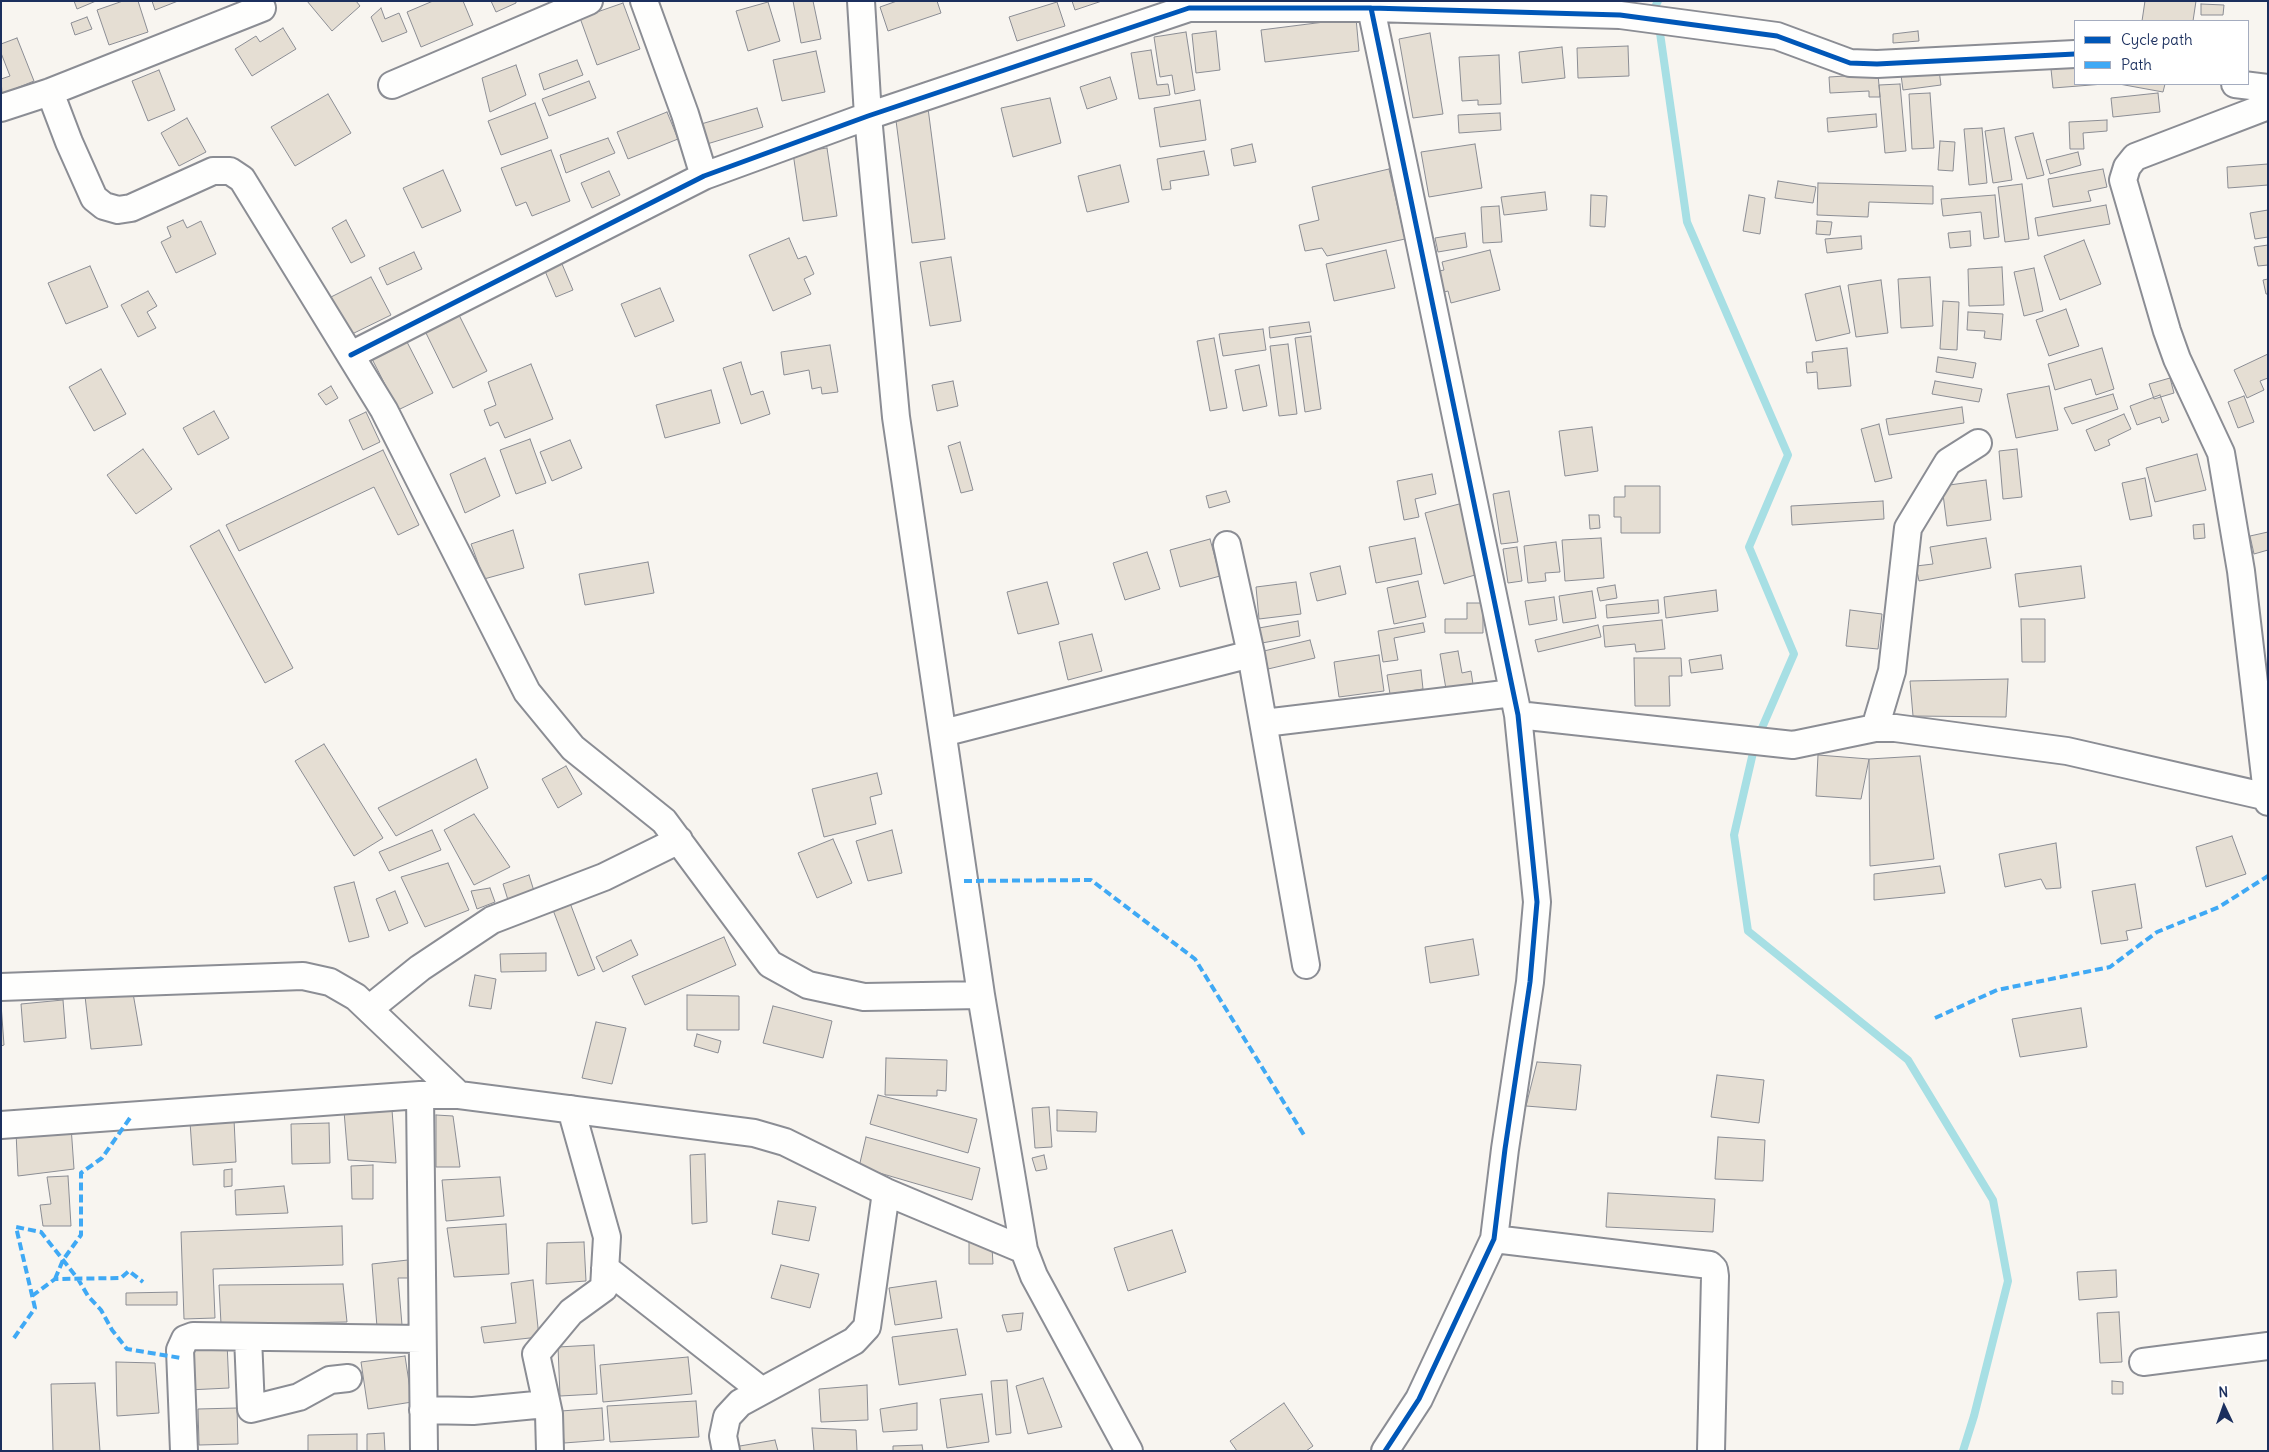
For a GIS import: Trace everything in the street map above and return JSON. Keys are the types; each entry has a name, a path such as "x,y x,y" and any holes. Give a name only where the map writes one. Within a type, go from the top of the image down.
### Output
{"street":[{"path":"392,85 589,1"},
{"path":"644,1 685,114 704,176"},
{"path":"861,1 868,116 896,417 981,995 1024,1250 1034,1276 1129,1451"},
{"path":"351,356 704,176 868,116 1189,4 1620,15 1777,36 1850,63 1877,64 2074,54"},
{"path":"1,108 50,92 262,8"},
{"path":"1371,8 1516,704 1537,902 1530,982 1505,1149 1494,1239 1419,1399 1385,1451"},
{"path":"2243,85 2268,88"},
{"path":"50,92 69,142 94,198 104,206 118,210 131,208 213,171 230,171 242,179 384,410 527,692 573,748 664,821 770,964 808,985 864,997 981,995"},
{"path":"1264,723 1516,704 1704,737 1793,746 1875,728 1895,728 2067,751 2267,798 2240,571 2221,453 2170,338 2123,180 2127,167 2135,157 2268,106"},
{"path":"1875,728 1892,671 1908,528 1948,462 1978,443"},
{"path":"1227,545 1252,654 1306,965"},
{"path":"943,733 1252,654"},
{"path":"369,1009 420,968 492,920 604,877 679,840"},
{"path":"1,987 303,976 330,982 356,996 459,1095"},
{"path":"1,1125 420,1095 459,1095 754,1133 785,1142 886,1192 1024,1250"},
{"path":"420,1095 424,1451"},
{"path":"550,1451 549,1414 536,1354 571,1312 604,1288 607,1238 571,1110"},
{"path":"726,1451 723,1436 727,1417 740,1403 854,1341 867,1327 886,1192"},
{"path":"1494,1239 1710,1265 1714,1269 1716,1276 1711,1451"},
{"path":"605,1268 762,1391"},
{"path":"184,1451 180,1350 185,1339 193,1336 422,1339"},
{"path":"248,1337 251,1409 299,1397 330,1380 348,1378"},
{"path":"2143,1362 2268,1346"},
{"path":"423,1410 473,1411 546,1404"}],"building":[{"path":"74,1 96,1 77,9"},
{"path":"123,1 138,1 148,32 109,45 97,10"},
{"path":"152,1 178,1 155,10"},
{"path":"307,1 356,1 360,6 332,31"},
{"path":"433,1 463,1 473,25 421,47 407,12"},
{"path":"491,1 516,1 516,3 496,12"},
{"path":"793,1 813,1 821,39 801,43"},
{"path":"897,1 937,1 941,13 888,31 880,7"},
{"path":"1072,1 1102,1 1075,10"},
{"path":"2145,1 2196,1 2193,20 2142,20"},
{"path":"768,2 780,41 748,51 736,11"},
{"path":"1057,2 1065,26 1017,41 1009,17"},
{"path":"623,3 640,49 597,65 580,18"},
{"path":"2201,4 2224,5 2223,15 2201,15"},
{"path":"381,8 385,19 399,13 407,32 382,42 371,17"},
{"path":"87,17 92,29 75,35 71,23"},
{"path":"1356,18 1359,51 1265,62 1261,30"},
{"path":"283,28 296,49 252,76 235,49 256,36 260,42"},
{"path":"1216,31 1220,70 1196,73 1192,34"},
{"path":"1918,31 1919,41 1893,43 1893,34"},
{"path":"1186,32 1195,90 1175,94 1172,75 1160,77 1154,37"},
{"path":"1430,33 1443,114 1413,118 1399,39"},
{"path":"17,38 34,81 2,94 1,79 10,76 1,53 1,44"},
{"path":"1628,46 1629,76 1578,78 1577,48"},
{"path":"1562,47 1565,78 1522,83 1519,52"},
{"path":"1151,50 1157,85 1168,84 1170,95 1139,99 1131,53"},
{"path":"816,51 825,92 782,101 773,60"},
{"path":"1499,55 1501,104 1478,105 1478,100 1462,101 1459,57"},
{"path":"577,60 583,75 544,90 539,74"},
{"path":"516,65 526,95 490,112 482,78"},
{"path":"2074,67 2074,85 2091,85 2053,88 2051,69"},
{"path":"159,70 175,110 148,121 132,81"},
{"path":"1939,70 1941,85 1903,90 1901,75"},
{"path":"1878,74 1880,97 1869,97 1869,91 1830,93 1829,77"},
{"path":"1110,77 1117,99 1087,109 1080,87"},
{"path":"589,81 596,98 549,116 542,99"},
{"path":"1900,84 1906,151 1885,153 1879,85"},
{"path":"2124,85 2165,85 2163,92"},
{"path":"1930,93 1934,148 1912,149 1909,94"},
{"path":"2158,93 2160,112 2113,117 2111,98"},
{"path":"328,94 351,133 295,166 271,127"},
{"path":"1050,98 1061,143 1013,157 1001,108"},
{"path":"1200,100 1206,140 1160,147 1154,108"},
{"path":"535,103 548,138 501,155 488,121"},
{"path":"757,108 763,127 707,144 701,124"},
{"path":"928,108 945,239 912,243 895,113"},
{"path":"667,112 678,139 628,159 617,132"},
{"path":"1500,113 1501,130 1459,133 1458,115"},
{"path":"1876,114 1877,127 1828,132 1827,118"},
{"path":"187,118 206,152 179,166 161,133"},
{"path":"2107,120 2107,131 2083,133 2084,149 2070,149 2069,122"},
{"path":"1982,128 1987,183 1969,185 1964,129"},
{"path":"2004,128 2012,180 1993,183 1985,131"},
{"path":"2033,133 2044,175 2027,179 2015,137"},
{"path":"608,138 615,153 566,173 560,155"},
{"path":"1940,141 1955,142 1953,171 1938,170"},
{"path":"1252,144 1256,162 1234,166 1231,149"},
{"path":"1475,144 1482,188 1429,197 1421,152"},
{"path":"827,148 837,216 803,221 793,153"},
{"path":"551,150 570,201 532,216 526,202 516,206 501,168"},
{"path":"1204,151 1209,175 1170,181 1171,189 1162,190 1157,159"},
{"path":"2078,152 2081,165 2050,174 2046,160"},
{"path":"2268,164 2268,185 2228,188 2227,167"},
{"path":"1120,165 1129,202 1087,212 1078,176"},
{"path":"1389,169 1405,239 1327,256 1322,248 1305,251 1299,225 1319,220 1312,187"},
{"path":"2103,169 2107,187 2088,191 2091,201 2053,207 2048,179"},
{"path":"443,170 461,211 422,228 403,188"},
{"path":"609,171 620,195 592,208 581,183"},
{"path":"1778,181 1816,187 1813,203 1775,198"},
{"path":"1818,183 1933,186 1933,204 1869,202 1868,217 1817,215"},
{"path":"2022,184 2029,239 2005,242 1998,187"},
{"path":"1545,192 1547,210 1504,215 1501,197"},
{"path":"1591,195 1607,196 1605,227 1590,226"},
{"path":"1749,195 1765,198 1760,234 1743,231"},
{"path":"1995,195 1999,237 1984,239 1981,212 1943,216 1941,199"},
{"path":"2106,205 2110,224 2038,236 2035,218"},
{"path":"1499,206 1502,242 1483,243 1481,207"},
{"path":"2268,210 2268,237 2255,239 2250,213"},
{"path":"183,220 187,228 201,221 216,254 176,273 161,242 171,237 167,227"},
{"path":"346,220 365,256 351,263 332,228"},
{"path":"1817,221 1832,222 1830,235 1816,234"},
{"path":"1970,231 1971,246 1950,248 1948,233"},
{"path":"1465,233 1467,247 1438,252 1435,238"},
{"path":"1861,236 1862,249 1827,253 1825,239"},
{"path":"789,238 798,259 806,256 814,274 804,279 811,294 773,311 749,255"},
{"path":"2084,240 2101,284 2060,300 2044,256"},
{"path":"2268,245 2268,265 2258,266 2254,247"},
{"path":"1386,250 1395,288 1334,301 1326,264"},
{"path":"1490,250 1500,290 1451,303 1448,291 1440,293 1435,272 1444,270 1442,262"},
{"path":"414,252 422,269 387,285 379,268"},
{"path":"951,257 961,321 930,326 920,262"},
{"path":"562,264 573,290 556,297 545,271"},
{"path":"90,266 108,307 66,324 48,283"},
{"path":"2002,267 2004,305 1969,306 1968,269"},
{"path":"2034,268 2043,311 2024,316 2014,272"},
{"path":"371,277 391,315 350,335 331,297"},
{"path":"1930,277 1933,326 1901,328 1898,279"},
{"path":"2268,279 2268,294 2266,294 2263,280"},
{"path":"1881,280 1888,333 1856,337 1848,285"},
{"path":"1840,286 1850,333 1816,341 1805,294"},
{"path":"660,288 674,321 635,337 621,304"},
{"path":"148,291 157,306 147,312 156,328 138,337 121,305"},
{"path":"1943,301 1959,302 1957,350 1940,349"},
{"path":"2066,309 2079,346 2049,356 2036,320"},
{"path":"1968,312 2003,314 2001,340 1984,338 1985,331 1967,330"},
{"path":"458,313 487,371 453,388 424,329"},
{"path":"1309,322 1311,332 1270,338 1269,327"},
{"path":"1263,329 1266,350 1223,356 1219,334"},
{"path":"1311,336 1321,409 1305,412 1295,338"},
{"path":"405,338 433,393 398,410 370,355"},
{"path":"1214,338 1227,408 1210,411 1197,341"},
{"path":"1288,344 1297,414 1279,416 1270,346"},
{"path":"830,345 838,392 822,394 821,387 812,389 809,370 784,375 781,352"},
{"path":"1847,348 1851,386 1818,389 1817,372 1807,373 1806,362 1813,362 1812,352"},
{"path":"2102,348 2114,389 2096,395 2091,379 2055,390 2048,364"},
{"path":"2268,354 2268,378 2260,381 2264,390 2247,398 2234,370"},
{"path":"1938,357 1976,363 1973,378 1936,372"},
{"path":"741,362 751,395 763,391 770,414 741,424 723,368"},
{"path":"531,364 553,419 505,438 498,422 490,426 484,410 496,405 488,382"},
{"path":"1259,365 1267,406 1243,411 1235,370"},
{"path":"101,369 126,414 94,431 69,387"},
{"path":"2170,378 2174,393 2154,399 2149,384"},
{"path":"953,381 958,406 937,411 932,385"},
{"path":"1935,381 1982,389 1979,402 1932,394"},
{"path":"331,386 338,398 326,405 318,394"},
{"path":"2049,386 2058,430 2016,438 2007,394"},
{"path":"711,390 720,423 665,438 656,405"},
{"path":"2113,394 2118,409 2072,424 2064,408"},
{"path":"2160,395 2169,420 2162,423 2160,417 2137,425 2130,406"},
{"path":"2244,396 2254,422 2238,428 2228,402"},
{"path":"1962,407 1964,423 1889,435 1886,419"},
{"path":"214,411 229,438 198,455 183,428"},
{"path":"366,412 380,442 363,450 349,420"},
{"path":"2124,414 2131,429 2108,440 2110,445 2095,451 2086,430"},
{"path":"1879,424 1892,478 1875,482 1861,429"},
{"path":"1592,427 1598,471 1565,476 1559,431"},
{"path":"530,439 546,483 516,494 500,450"},
{"path":"570,440 582,468 552,481 540,452"},
{"path":"960,442 973,490 961,493 948,446"},
{"path":"143,449 172,489 136,514 107,475"},
{"path":"2017,449 2022,497 2003,499 1999,451"},
{"path":"383,450 419,525 398,535 374,487 239,551 226,525"},
{"path":"2197,454 2206,490 2155,502 2146,468"},
{"path":"485,458 500,496 465,513 450,474"},
{"path":"1432,474 1436,494 1415,499 1419,517 1404,520 1397,481"},
{"path":"2145,478 2152,516 2130,520 2122,483"},
{"path":"1986,480 1991,520 1947,526 1942,486"},
{"path":"1625,486 1660,486 1660,533 1621,533 1621,517 1614,517 1614,497 1625,497"},
{"path":"1226,491 1230,502 1209,508 1206,496"},
{"path":"1509,491 1518,542 1501,544 1493,494"},
{"path":"1883,501 1884,519 1792,525 1791,506"},
{"path":"1463,503 1482,573 1444,584 1425,513"},
{"path":"1589,515 1599,515 1600,528 1590,529"},
{"path":"2204,524 2205,538 2194,539 2193,525"},
{"path":"219,530 293,668 265,683 190,546"},
{"path":"513,530 524,568 484,579 471,544"},
{"path":"2268,532 2268,550 2254,554 2250,536"},
{"path":"1415,538 1422,574 1376,583 1369,547"},
{"path":"1601,538 1604,578 1565,581 1562,540"},
{"path":"1986,538 1991,568 1919,581 1916,566 1933,564 1930,547"},
{"path":"1210,539 1220,576 1180,587 1170,550"},
{"path":"1556,542 1560,572 1545,573 1546,581 1528,583 1524,546"},
{"path":"1517,547 1522,581 1508,583 1503,549"},
{"path":"1147,552 1160,589 1125,600 1113,563"},
{"path":"648,562 654,593 585,605 579,574"},
{"path":"1340,566 1346,594 1317,601 1310,573"},
{"path":"2081,566 2085,598 2019,607 2015,574"},
{"path":"1418,581 1426,617 1394,624 1387,588"},
{"path":"1047,582 1059,624 1018,634 1007,592"},
{"path":"1296,582 1301,614 1259,619 1256,587"},
{"path":"1615,585 1617,598 1600,601 1597,588"},
{"path":"1716,590 1718,611 1666,618 1664,597"},
{"path":"1592,591 1596,618 1563,623 1559,596"},
{"path":"1554,597 1557,620 1529,625 1525,601"},
{"path":"1658,600 1659,613 1607,618 1606,605"},
{"path":"1467,603 1483,603 1483,633 1445,633 1445,619 1467,619"},
{"path":"1850,610 1882,614 1878,649 1846,646"},
{"path":"2021,619 2045,619 2045,662 2022,662"},
{"path":"1662,620 1665,649 1636,652 1635,644 1605,647 1603,626"},
{"path":"1298,621 1300,636 1262,643 1259,628"},
{"path":"1423,623 1425,632 1394,638 1398,660 1383,662 1378,631"},
{"path":"1598,625 1601,637 1538,652 1535,640"},
{"path":"1092,634 1102,671 1068,680 1059,642"},
{"path":"1310,640 1315,658 1268,669 1264,651"},
{"path":"1458,651 1462,673 1471,671 1473,684 1446,689 1440,654"},
{"path":"1379,655 1384,691 1339,697 1334,662"},
{"path":"1721,655 1723,669 1691,673 1689,660"},
{"path":"1634,658 1681,658 1682,676 1669,676 1670,706 1635,706"},
{"path":"1421,670 1423,689 1390,694 1387,675"},
{"path":"2008,679 2006,717 1913,716 1910,681"},
{"path":"324,744 383,838 354,856 295,761"},
{"path":"1818,755 1869,759 1861,799 1816,796"},
{"path":"1920,756 1934,859 1870,866 1869,759"},
{"path":"476,759 488,788 396,836 378,808"},
{"path":"566,766 582,794 558,808 542,779"},
{"path":"877,773 882,794 870,797 876,824 824,837 812,789"},
{"path":"474,814 510,867 474,885 444,830"},
{"path":"432,830 441,850 389,871 379,852"},
{"path":"892,830 902,873 868,881 856,841"},
{"path":"2232,836 2246,874 2206,887 2196,847"},
{"path":"833,839 852,883 817,898 798,853"},
{"path":"2056,843 2061,888 2046,889 2041,879 2005,887 1999,854"},
{"path":"448,863 469,910 425,927 401,877"},
{"path":"1940,866 1945,893 1874,900 1874,874"},
{"path":"529,875 534,891 508,900 503,884"},
{"path":"354,882 369,937 349,942 334,887"},
{"path":"2135,884 2142,928 2126,931 2128,940 2101,944 2092,891"},
{"path":"490,888 495,902 477,909 471,891"},
{"path":"395,891 408,923 389,931 376,899"},
{"path":"570,903 595,969 578,976 553,910"},
{"path":"724,937 736,965 645,1005 632,976"},
{"path":"1473,939 1479,975 1430,983 1425,947"},
{"path":"631,940 638,955 603,972 596,957"},
{"path":"546,953 546,971 501,972 500,954"},
{"path":"475,975 496,979 491,1009 469,1006"},
{"path":"133,993 142,1045 91,1049 85,996"},
{"path":"687,995 739,996 739,1030 687,1030"},
{"path":"63,1000 66,1038 24,1042 21,1004"},
{"path":"1,1004 4,1045 1,1046"},
{"path":"773,1006 832,1021 823,1058 763,1043"},
{"path":"2081,1008 2087,1047 2020,1057 2012,1019"},
{"path":"596,1022 626,1028 612,1084 582,1078"},
{"path":"697,1034 721,1041 718,1053 694,1046"},
{"path":"886,1058 947,1060 946,1091 937,1090 937,1096 885,1095"},
{"path":"1537,1062 1581,1065 1576,1110 1526,1106"},
{"path":"1717,1075 1764,1080 1759,1123 1711,1117"},
{"path":"878,1095 977,1119 968,1153 870,1124"},
{"path":"1049,1107 1052,1147 1035,1148 1032,1108"},
{"path":"392,1110 396,1163 348,1160 344,1111"},
{"path":"1057,1110 1097,1112 1096,1132 1057,1131"},
{"path":"436,1115 453,1116 460,1167 436,1167"},
{"path":"234,1119 236,1162 193,1165 190,1122"},
{"path":"329,1123 330,1163 292,1164 291,1124"},
{"path":"71,1126 74,1169 18,1176 16,1132"},
{"path":"866,1137 980,1168 972,1200 859,1167"},
{"path":"1718,1137 1765,1140 1763,1181 1715,1179"},
{"path":"705,1154 707,1222 692,1224 690,1155"},
{"path":"1044,1155 1047,1169 1036,1171 1032,1158"},
{"path":"373,1165 373,1199 352,1199 351,1166"},
{"path":"232,1169 232,1186 224,1187 224,1170"},
{"path":"68,1176 71,1226 43,1226 40,1205 51,1204 47,1177"},
{"path":"500,1177 504,1216 446,1221 442,1180"},
{"path":"284,1186 288,1213 236,1215 235,1190"},
{"path":"1608,1193 1715,1199 1713,1232 1606,1227"},
{"path":"778,1201 816,1207 809,1241 772,1234"},
{"path":"506,1224 509,1274 454,1277 447,1228"},
{"path":"342,1226 343,1265 213,1269 215,1318 184,1319 181,1232"},
{"path":"1172,1230 1186,1272 1128,1291 1114,1248"},
{"path":"969,1239 992,1247 993,1264 969,1264"},
{"path":"584,1242 586,1281 546,1284 547,1243"},
{"path":"408,1260 409,1278 398,1278 402,1325 377,1327 372,1264"},
{"path":"781,1265 819,1274 810,1308 771,1298"},
{"path":"2116,1270 2117,1297 2079,1300 2077,1272"},
{"path":"533,1280 539,1337 484,1343 481,1327 516,1323 511,1283"},
{"path":"936,1281 942,1318 895,1325 889,1288"},
{"path":"343,1284 347,1322 221,1324 219,1285"},
{"path":"177,1292 177,1305 126,1305 126,1293"},
{"path":"2119,1312 2122,1362 2100,1363 2097,1313"},
{"path":"1023,1313 1021,1330 1007,1332 1002,1315"},
{"path":"957,1329 966,1375 899,1385 892,1337"},
{"path":"227,1342 229,1388 188,1390 186,1344"},
{"path":"594,1345 597,1394 560,1396 558,1347"},
{"path":"405,1356 412,1402 368,1409 361,1362"},
{"path":"688,1357 692,1394 603,1402 600,1365"},
{"path":"116,1362 155,1363 159,1413 117,1416"},
{"path":"1043,1378 1062,1427 1028,1434 1016,1386"},
{"path":"1007,1380 1011,1433 996,1435 991,1381"},
{"path":"2112,1381 2123,1382 2123,1394 2112,1394"},
{"path":"95,1383 100,1451 53,1451 51,1384"},
{"path":"867,1385 868,1420 821,1422 819,1389"},
{"path":"982,1394 989,1442 947,1448 940,1399"},
{"path":"696,1401 699,1437 610,1442 607,1406"},
{"path":"917,1403 917,1430 883,1432 880,1409"},
{"path":"1284,1403 1313,1446 1306,1451 1237,1451 1230,1441"},
{"path":"237,1408 238,1444 199,1445 198,1409"},
{"path":"602,1408 604,1440 564,1443 561,1411"},
{"path":"812,1428 856,1430 857,1451 814,1451"},
{"path":"384,1433 385,1451 367,1451 367,1434"},
{"path":"357,1434 357,1451 308,1451 308,1435"},
{"path":"775,1440 778,1451 735,1451 734,1447"},
{"path":"922,1445 923,1451 893,1451 893,1446"}],"waterway":[{"path":"1658,1 1656,5 1687,222 1788,455 1749,547 1794,654 1755,744 1734,835 1748,931 1908,1060 1993,1200 2008,1281 1974,1416 1963,1451"}],"marked path":[{"path":"1935,1018 1997,990 2110,967 2157,932 2219,907 2268,876"},
{"path":"964,881 1091,880 1195,959 1304,1135"},
{"path":"55,1279 63,1260 81,1235 81,1173 102,1158 132,1115"},
{"path":"14,1338 35,1308 16,1227 41,1232 78,1279 88,1296 101,1310 112,1330 127,1349 181,1358"},
{"path":"32,1296 55,1279 121,1278 129,1271 143,1282"}],"cycle path":[{"path":"351,355 704,176 868,116 1189,8 1371,8 1620,15 1777,36 1850,63 1877,64 2074,54"},
{"path":"1371,8 1518,715 1537,902 1530,982 1505,1149 1494,1239 1419,1399 1385,1451"}]}
